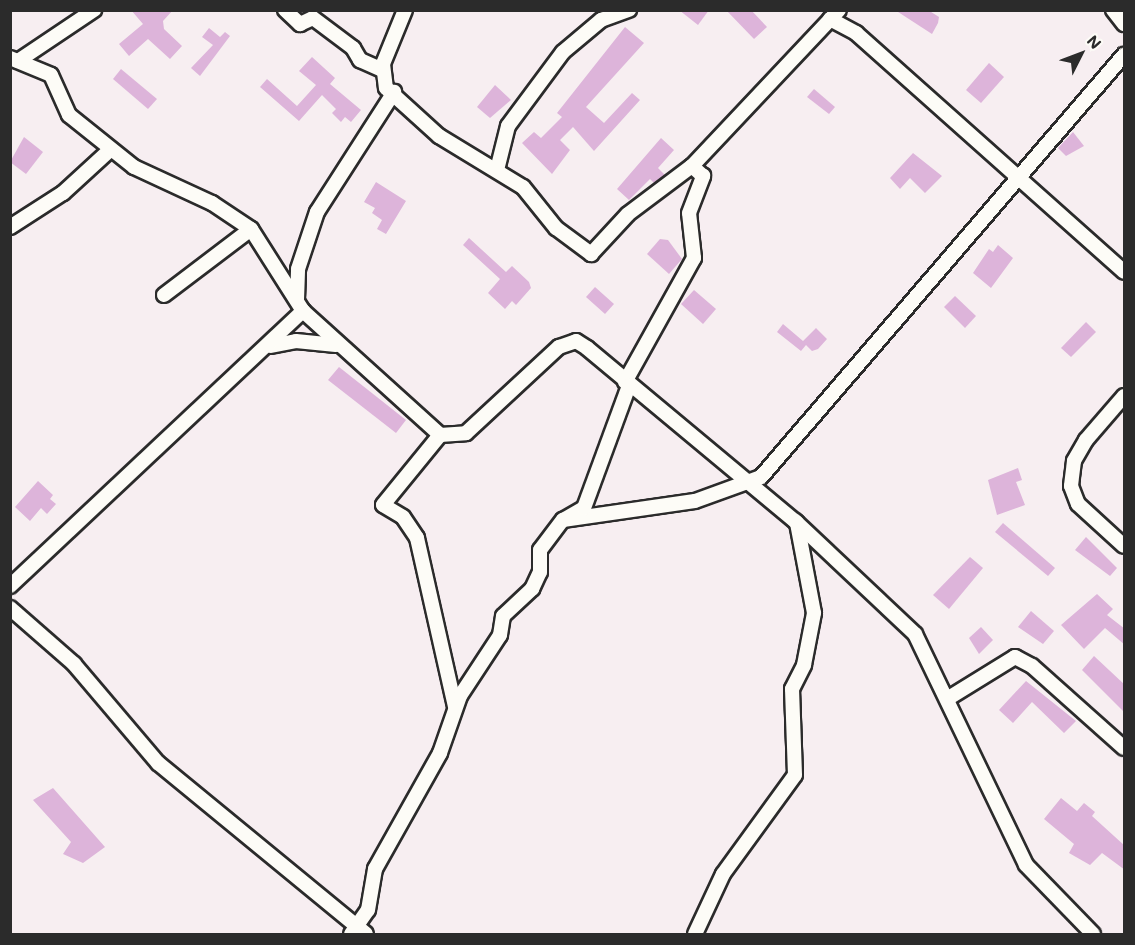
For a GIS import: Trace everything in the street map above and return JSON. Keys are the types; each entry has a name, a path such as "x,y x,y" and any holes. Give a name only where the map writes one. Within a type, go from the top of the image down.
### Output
{"street":[{"path":"14,60 94,10"},
{"path":"285,10 300,24 313,18 353,48 360,60 382,70"},
{"path":"405,10 389,40 382,70 386,88 394,92 429,129 524,187 556,228 591,254 628,214 692,166 834,15 1125,272"},
{"path":"497,170 508,126 563,52 601,20 629,10"},
{"path":"1113,10 1125,24"},
{"path":"563,520 695,501 749,483 769,469 870,346 1020,181 1125,55"},
{"path":"14,60 51,75 69,115 110,150 149,177 212,203 251,229 300,307 336,345 440,435 466,433 557,348 570,343 587,348 627,384 797,523 915,634 1026,865 1092,934"},
{"path":"10,586 268,346 300,307 298,269 317,212 394,92"},
{"path":"10,227 69,188 110,150"},
{"path":"10,608 74,664 158,764 358,932 368,910 375,869 440,753 456,710 476,669 500,635 503,616 532,589 540,572 540,550 563,520 584,508 627,384 694,258 689,213 703,176 692,166"},
{"path":"164,295 251,229"},
{"path":"268,346 296,341 336,345"},
{"path":"1125,396 1086,440 1074,462 1071,486 1078,504 1125,546"},
{"path":"440,435 383,505 403,517 417,538 448,658 456,710"},
{"path":"694,934 723,874 795,775 792,689 804,665 814,613 797,523"},
{"path":"947,699 1015,657 1032,666 1125,748"}],"building":[{"path":"131,10 173,10 163,21 164,29 182,46 170,59 148,39 129,56 119,44 143,24"},
{"path":"679,10 709,10 698,25"},
{"path":"726,10 751,10 767,27 754,39"},
{"path":"895,10 928,10 939,17 938,23 932,34"},
{"path":"625,27 644,43 586,107 604,123 632,93 640,100 594,151 573,127 560,140 570,150 552,174 522,143 534,132 541,138 562,117 557,113"},
{"path":"209,28 220,37 225,32 230,36 200,76 191,68 213,45 202,37"},
{"path":"312,57 335,78 330,84 361,110 351,122 345,117 341,122 332,113 336,109 322,95 299,121 260,87 267,79 297,106 316,85 299,71"},
{"path":"989,63 1004,77 981,103 966,90"},
{"path":"121,69 157,99 148,109 113,79"},
{"path":"495,85 511,100 490,118 477,107"},
{"path":"814,89 835,107 829,114 807,97"},
{"path":"1073,132 1084,146 1066,156 1058,148"},
{"path":"24,137 43,152 26,174 10,162"},
{"path":"661,138 674,150 658,168 665,175 654,183 650,179 629,200 617,189"},
{"path":"913,153 942,176 925,193 910,178 900,189 890,178"},
{"path":"376,182 406,201 386,234 377,229 382,220 372,213 375,208 364,202"},
{"path":"469,238 506,272 512,266 529,282 531,288 516,305 512,301 505,309 488,293 500,279 463,245"},
{"path":"660,239 668,240 682,259 669,274 647,254"},
{"path":"998,245 1013,258 991,288 973,273 989,249 993,252"},
{"path":"595,287 614,304 605,314 586,297"},
{"path":"694,290 716,309 703,324 681,304"},
{"path":"955,296 976,316 965,328 944,307"},
{"path":"1086,322 1096,332 1071,357 1061,348"},
{"path":"783,324 803,341 816,328 827,339 818,349 812,351 806,345 801,351 777,332"},
{"path":"339,367 406,420 396,433 328,380"},
{"path":"1018,468 1022,480 1016,482 1025,505 997,515 988,480"},
{"path":"38,481 53,495 50,499 56,504 47,514 41,508 30,521 15,507"},
{"path":"1003,523 1055,568 1048,576 995,532"},
{"path":"1086,537 1117,568 1110,576 1075,550"},
{"path":"970,557 983,568 949,609 933,595"},
{"path":"1097,594 1113,609 1107,615 1125,629 1125,645 1105,628 1084,649 1061,625"},
{"path":"1031,611 1054,631 1043,644 1018,627"},
{"path":"981,627 993,640 979,654 969,638"},
{"path":"1094,656 1125,685 1125,713 1082,670"},
{"path":"1026,681 1076,721 1064,733 1032,702 1013,723 999,710"},
{"path":"53,788 105,847 83,863 63,854 71,842 33,800"},
{"path":"1061,798 1077,811 1084,803 1095,812 1092,816 1125,846 1125,870 1102,853 1090,865 1069,853 1074,844 1044,819"}]}
